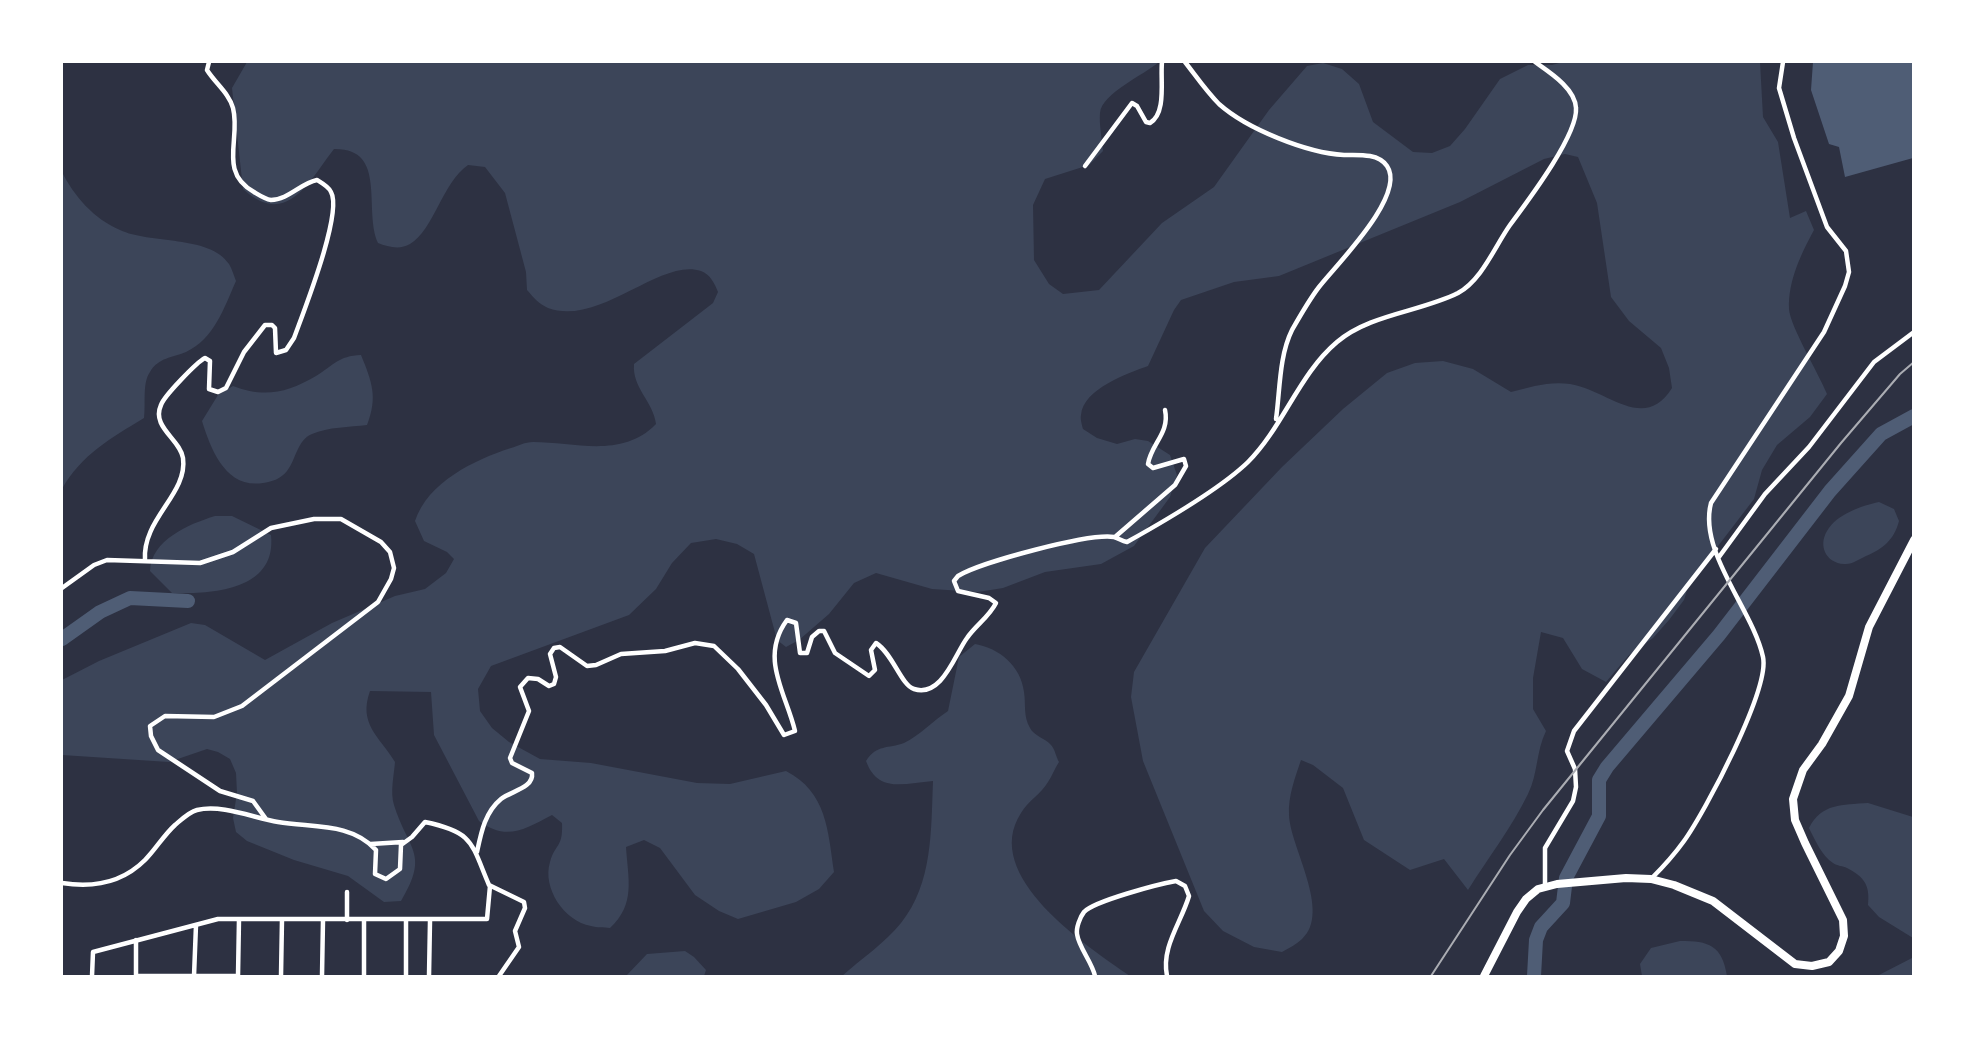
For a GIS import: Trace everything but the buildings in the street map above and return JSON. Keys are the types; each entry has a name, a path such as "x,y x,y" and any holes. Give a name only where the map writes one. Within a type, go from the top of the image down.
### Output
{"main road":[{"path":"1484,976 1526,899 1545,886 1577,881 1626,878 1651,879 1674,885 1713,901 1795,964 1812,966 1829,962 1839,951 1844,936 1843,920 1804,843 1792,799 1803,770 1822,744 1849,696 1869,627 1914,540"}],"street":[{"path":"145,560 146,538 183,471 183,456 164,429 160,416 160,405 194,365 205,358 210,361 211,367 209,389 218,392 226,388 244,352 265,325 272,325 275,328 276,353 286,350 294,339 332,223 331,191 317,180 310,181 282,198 270,200 243,186 233,164 235,118 232,105 207,70 208,62"},
{"path":"1085,166 1132,103 1137,106 1146,122 1150,123 1155,120 1160,109 1162,62"},
{"path":"1185,62 1203,88 1221,106 1252,124 1304,147 1332,154 1369,155 1382,161 1389,171 1391,181 1389,192 1365,232 1317,289 1292,331 1283,358 1276,422"},
{"path":"477,852 483,826 493,807 510,792 530,783 532,778 532,773 512,763 510,758 529,711 520,687 528,678 538,679 549,686 554,684 556,677 550,654 554,648 560,647 587,666 596,665 621,654 665,651 695,643 714,646 738,669 766,705 784,735 791,735 795,731 792,717 775,678 773,665 778,634 787,620 796,623 801,653 807,653 812,637 819,631 824,631 835,654 869,676 875,670 871,650 876,643 885,649 894,661 905,683 914,689 927,688 946,674 966,638 992,613 996,603 989,598 958,591 954,581 958,576 1018,554 1081,541 1115,537 1127,542 1229,477 1248,461 1317,363 1337,342 1370,324 1443,298 1469,286 1510,225 1530,202 1551,168 1576,115 1574,99 1567,89 1535,62"},
{"path":"1651,879 1685,840 1712,793 1736,743 1762,679 1764,660 1759,642 1716,549 1708,516 1711,503 1824,332 1849,272 1846,251 1827,227 1794,138 1779,88 1782,62"},
{"path":"1719,557 1760,501 1809,447 1874,362 1914,332"},
{"path":"1115,537 1175,485 1186,466 1184,459 1153,468 1148,464 1163,435 1167,419 1165,410"},
{"path":"62,588 94,565 107,560 200,563 233,552 272,528 329,518 352,524 381,542 390,552 394,568 391,579 378,602 242,706 214,717 165,716 150,726 151,736 158,750 220,791 253,801 266,819"},
{"path":"1545,886 1545,848 1575,794 1575,769 1567,751 1574,731 1716,549"},
{"path":"62,884 105,884 116,880 134,870 147,859 169,830 197,810 220,810 279,822 320,825 355,836 371,844 376,850 375,874 386,879 400,869 399,855 404,842"},
{"path":"92,976 93,952 218,919 430,921 487,919 490,886 477,852 464,837 448,827 425,822 412,837 404,842 371,844"},
{"path":"1095,976 1092,963 1077,934 1085,912 1104,901 1176,881 1185,886 1189,896 1168,946 1164,963 1167,976"},
{"path":"490,886 519,897 525,908 515,931 519,947 499,976"},
{"path":"347,892 347,920"},
{"path":"136,940 136,976 238,976 239,919"},
{"path":"281,976 282,919"},
{"path":"322,976 323,920"},
{"path":"364,920 364,976"},
{"path":"406,921 406,976"},
{"path":"429,976 430,921"},
{"path":"194,976 196,925"}],"shaded area":[{"path":"247,62 1159,62 1108,98 1102,106 1100,117 1103,151 1089,165 1045,179 1033,205 1034,260 1049,284 1063,294 1099,290 1162,223 1214,187 1269,110 1307,66 1323,63 1342,69 1359,84 1373,122 1413,152 1432,153 1450,146 1465,129 1500,79 1528,65 1552,65 1563,62 1760,62 1763,117 1778,142 1790,218 1806,211 1814,230 1793,278 1789,309 1799,338 1827,394 1810,417 1777,445 1762,470 1754,499 1689,584 1684,600 1669,620 1653,638 1629,655 1606,682 1582,669 1563,638 1541,632 1533,678 1533,709 1546,731 1540,746 1534,779 1515,818 1468,890 1444,859 1410,870 1364,840 1343,788 1313,765 1301,760 1294,780 1289,815 1311,896 1313,913 1310,927 1300,941 1282,952 1254,947 1223,931 1204,911 1143,761 1131,697 1134,672 1205,548 1282,467 1343,409 1387,373 1415,363 1443,361 1473,369 1511,392 1547,384 1570,384 1637,408 1650,407 1661,401 1672,388 1669,368 1661,348 1629,321 1611,297 1597,203 1578,157 1565,154 1544,159 1460,202 1279,276 1234,282 1181,300 1148,366 1108,383 1090,397 1084,406 1081,417 1083,429 1097,438 1117,444 1135,439 1148,441 1170,455 1177,475 1170,497 1134,546 1101,564 1045,572 1003,588 978,592 932,589 876,573 854,583 829,614 799,640 786,647 777,640 754,554 737,544 716,539 691,543 672,563 656,589 629,615 491,666 478,689 480,711 492,728 509,742 540,759 591,763 697,783 730,784 786,771 800,780 818,801 830,842 834,872 819,889 796,902 738,919 719,911 695,895 660,848 644,840 626,847 629,880 627,900 618,919 610,928 593,927 581,923 572,918 557,902 549,882 550,862 560,841 562,823 552,815 524,829 507,832 498,831 479,821 434,735 431,692 370,691 367,702 368,721 395,762 392,789 394,805 414,852 415,861 410,885 401,901 384,902 348,876 294,860 247,841 236,832 233,818 237,793 236,773 230,759 218,752 207,749 169,762 62,755 62,680 99,661 191,623 205,625 265,660 332,623 395,596 425,589 446,573 454,559 447,552 424,541 415,521 430,495 454,474 468,466 524,443 613,445 628,442 643,435 656,424 651,408 636,380 634,364 713,303 718,292 707,274 685,269 667,274 588,308 568,311 548,308 527,290 526,272 505,193 485,167 468,165 459,173 426,228 410,244 402,247 390,247 378,243 374,229 368,170 362,159 351,151 334,149 306,186 296,196 285,202 272,204 259,200 243,189 232,88"},
{"path":"1813,62 1913,62 1913,158 1845,177 1839,147 1829,144 1811,90"},
{"path":"62,172 72,190 102,220 132,234 208,248 229,264 236,281 217,322 204,339 186,352 157,363 150,372 145,388 144,418 98,448 78,466 62,489"},
{"path":"361,355 368,373 373,398 367,425 325,430 312,434 300,445 285,474 269,482 250,483 239,480 222,465 210,444 202,421 218,395 233,386 265,393 285,390 316,376 341,359"},
{"path":"1879,502 1894,509 1899,521 1894,534 1887,543 1850,564 1832,561 1825,553 1823,542 1831,525 1850,512"},
{"path":"215,516 232,516 271,535 270,554 264,568 253,578 222,590 172,593 150,571 157,550 164,542 183,529"},
{"path":"975,644 1000,654 1014,666 1022,683 1028,723 1034,733 1049,743 1059,762 1045,786 1021,813 1012,837 1015,861 1026,884 1044,907 1089,947 1130,976 842,976 901,923 919,891 928,855 933,781 903,784 885,782 871,771 866,761 879,749 910,740 948,711 959,657"},
{"path":"1868,803 1913,817 1913,938 1879,917 1868,905 1867,887 1862,879 1853,871 1829,860 1809,828 1820,814 1834,807"},
{"path":"1680,941 1699,942 1718,951 1727,976 1642,976 1640,964 1651,948"},
{"path":"685,951 706,970 704,976 626,976 647,954"},
{"path":"1913,956 1913,976 1877,976 1912,958"}],"waterway":[{"path":"1534,976 1536,940 1541,927 1563,903 1566,878 1599,816 1599,780 1607,767 1719,635 1830,491 1881,434 1914,416"},
{"path":"62,639 100,612 130,598 188,601"}],"railway":[{"path":"1431,976 1510,855 1543,810 1841,443 1900,374 1914,362"}]}
